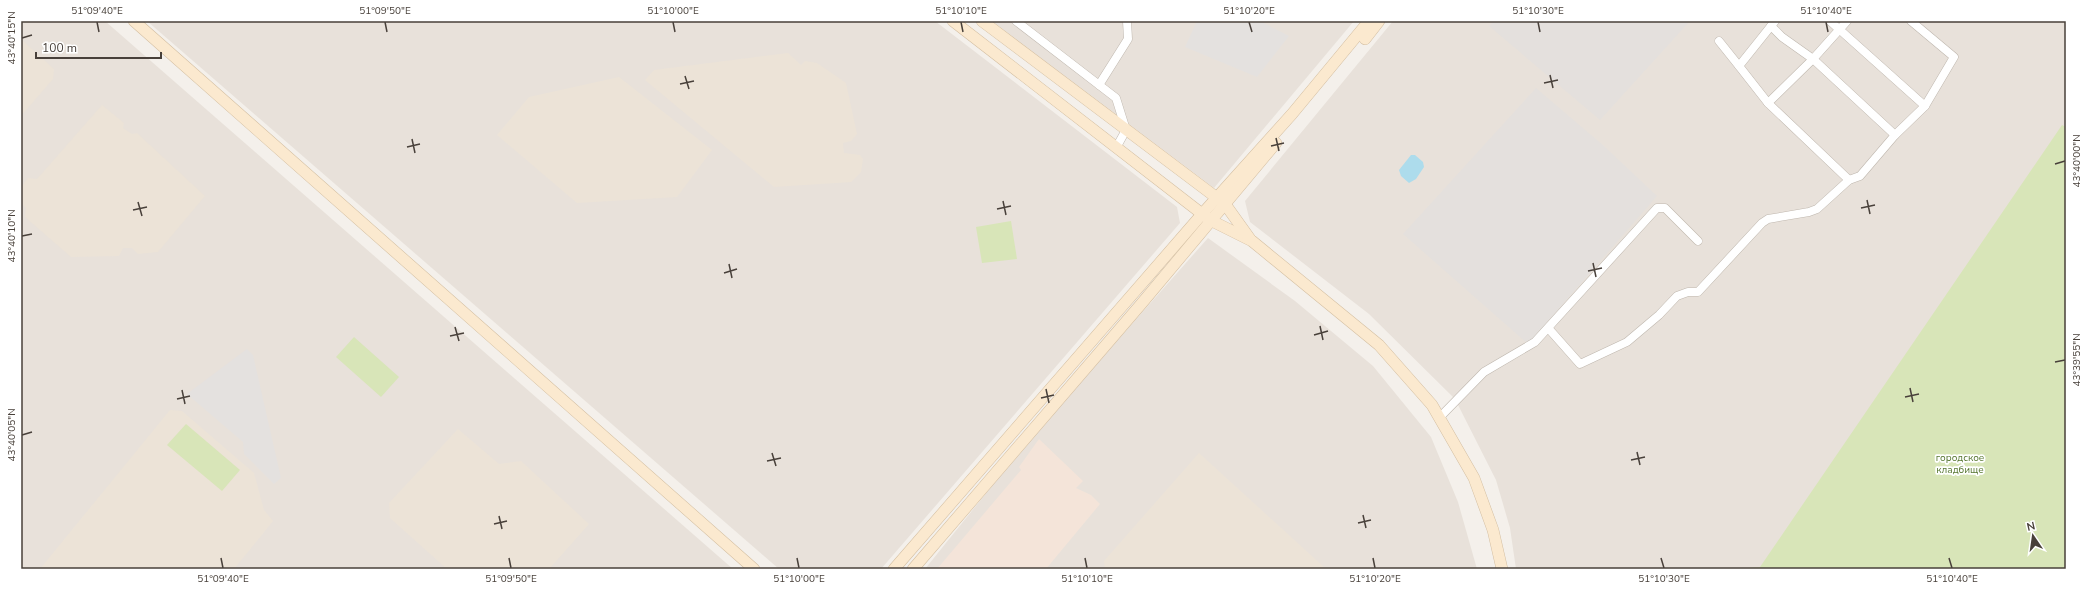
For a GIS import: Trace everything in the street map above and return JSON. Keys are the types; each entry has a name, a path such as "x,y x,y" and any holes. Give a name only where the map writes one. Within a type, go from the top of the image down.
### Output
{"main road":[{"path":"134,21 754,569"},
{"path":"953,21 1207,217 1252,241 1379,345 1408,377 1440,417 1474,478 1493,530 1502,569"},
{"path":"982,21 1221,201 1252,241"},
{"path":"1343,59 1369,21"},
{"path":"894,569 1207,217 1343,59 1379,21"},
{"path":"913,569 1156,287 1207,217"}],"street":[{"path":"1016,21 1116,98 1126,130 1116,148"},
{"path":"1099,85 1128,38 1127,21"},
{"path":"1830,21 1924,106"},
{"path":"1768,103 1847,21"},
{"path":"1549,329 1580,364 1627,342 1659,315 1677,296 1688,292 1698,292 1762,223 1768,219 1813,211 1849,180 1860,176 1894,135 1924,106 1954,57 1911,21"},
{"path":"1739,66 1773,23 1782,37 1812,59 1894,135"},
{"path":"1719,41 1768,103 1849,180"},
{"path":"1440,417 1484,372 1535,342 1549,329 1576,296 1657,208 1665,208 1698,241"}],"shaded area":[{"path":"21,21 105,21 733,569 21,569"},
{"path":"147,21 935,21 1177,207 1180,223 881,569 779,569"},
{"path":"992,21 1354,21 1214,188"},
{"path":"1197,21 1262,22 1289,36 1257,77 1185,47"},
{"path":"1393,21 2066,21 2066,569 1516,569 1510,528 1496,480 1455,399 1369,314 1250,222 1245,201"},
{"path":"1494,21 1690,21 1600,120 1489,26"},
{"path":"21,39 54,69 53,79 21,116"},
{"path":"788,53 801,65 805,61 817,63 846,83 857,134 851,141 843,143 844,153 860,155 863,159 861,172 851,182 774,187 645,80 654,70"},
{"path":"619,77 712,150 677,197 577,203 497,135 529,97"},
{"path":"1536,88 1604,146 1657,196 1528,344 1403,234"},
{"path":"102,105 124,123 123,128 132,134 137,133 205,196 158,252 138,254 132,248 123,248 119,256 71,257 25,217 26,208 21,203 21,187 28,178 37,179"},
{"path":"1208,238 1295,301 1373,366 1431,437 1458,502 1477,569 925,569 1025,445"},
{"path":"247,349 253,355 281,478 274,484 244,454 243,442 187,394"},
{"path":"170,410 182,411 254,473 264,510 273,521 234,569 40,569"},
{"path":"458,429 499,464 521,461 589,524 549,569 447,569 390,518 389,503"},
{"path":"1039,439 1083,481 1076,488 1091,495 1100,504 1046,569 937,569 1021,470 1019,467"},
{"path":"1199,453 1325,569 1105,569 1104,561"}],"green space":[{"name":"городское кладбище","path":"2062,125 2066,127 2066,569 1735,569 1760,567"},
{"path":"1011,221 1017,259 982,263 976,227"},
{"path":"354,337 399,377 381,397 336,357"},
{"path":"186,424 240,470 222,491 167,445"}],"water":[{"path":"1411,155 1415,155 1423,162 1424,167 1416,179 1409,183 1401,176 1399,170"}]}
